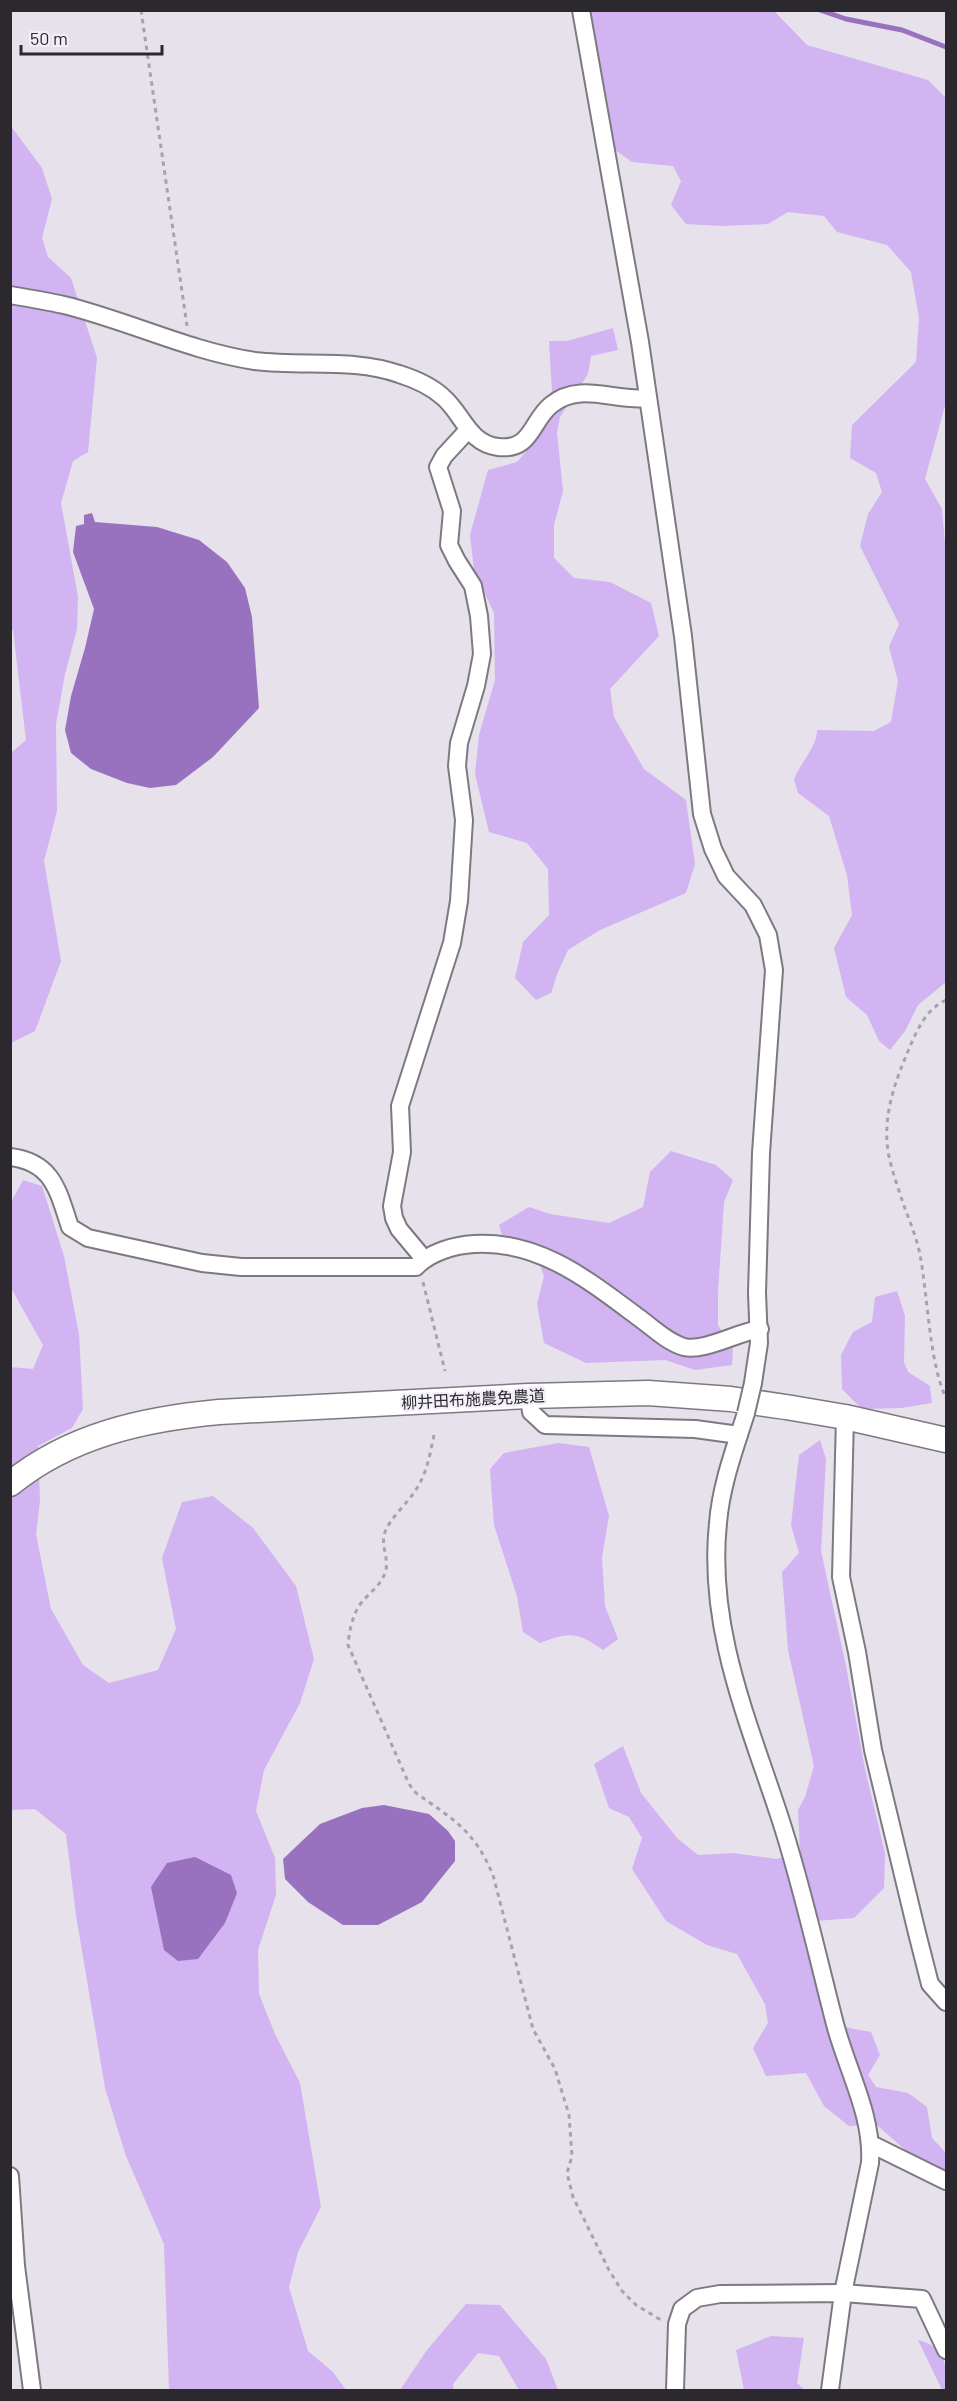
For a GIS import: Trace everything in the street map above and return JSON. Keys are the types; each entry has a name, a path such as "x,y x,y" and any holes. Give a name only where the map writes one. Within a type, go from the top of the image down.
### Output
{"street":[{"path":"581,10 632,297 683,636 692,742 702,814 713,849 726,876 753,905 768,935 774,970 761,1153 757,1293 760,1329 753,1383 726,1481 718,1522 720,1610 728,1659 807,1908 840,2043 872,2144 843,2293 830,2391"},
{"path":"10,295 65,305 188,346 256,361 386,369 420,381 444,397 479,441 497,447 511,447 523,443 551,405 571,394 595,392 632,400 647,398"},
{"path":"420,1263 399,1229 392,1206 402,1152 400,1106 452,943 459,901 464,820 457,766 459,743 476,686 482,654 479,616 473,586 450,545 452,511 438,467 444,456 468,430"},
{"path":"10,1157 28,1159 44,1168 59,1194 70,1227 88,1238 202,1263 241,1267 420,1263 461,1245 492,1243 523,1248 554,1259 666,1338 685,1347 701,1346 760,1329"},
{"name":"柳井田布施農免農道","path":"10,1484 57,1454 103,1433 137,1423 177,1416 530,1396 648,1393 731,1399 845,1416 946,1440"},
{"path":"530,1396 531,1412 546,1425 695,1429 739,1435"},
{"path":"845,1416 841,1577 844,1596 857,1652 873,1750 930,1984 946,2002"},
{"path":"872,2144 946,2181"},
{"path":"10,2175 16,2266 32,2391"},
{"path":"675,2391 677,2324 682,2309 697,2298 720,2294 843,2293 922,2299 946,2350"}],"path":[{"path":"141,10 187,322 188,346"},
{"path":"946,1000 939,1003 920,1024 905,1058 890,1097 887,1143 920,1253 939,1374 946,1398"},
{"path":"420,1263 445,1371"},
{"path":"434,1435 429,1460 420,1482 386,1528 383,1537 387,1562 385,1572 379,1585 359,1606 349,1633 348,1645 409,1784 416,1793 474,1838 494,1875 533,2029 555,2069 569,2115 572,2156 567,2173 573,2197 609,2270 622,2291 636,2305 658,2319 677,2324"}],"shaded area":[{"path":"586,11 774,11 807,45 928,80 946,98 946,402 925,479 942,509 946,555 946,982 918,1005 905,1031 890,1050 879,1041 867,1015 846,997 834,948 852,915 847,875 829,816 798,793 794,779 812,748 817,730 874,731 891,722 898,681 889,647 899,624 860,546 868,514 882,492 876,473 850,458 852,425 916,362 919,318 911,272 887,245 837,232 824,216 788,212 768,224 721,226 686,224 671,205 681,181 673,166 632,162 614,149 597,76"},
{"path":"10,125 42,168 52,199 42,238 48,257 71,278 97,358 88,452 73,461 61,503 78,597 77,629 65,674 56,724 57,811 44,861 61,961 35,1031 11,1043 11,753 26,740 13,630 10,627"},
{"path":"613,328 618,350 591,356 588,374 560,417 557,433 563,491 554,525 554,558 574,578 610,582 651,603 659,636 610,689 614,717 644,769 686,800 695,864 686,893 600,930 568,950 551,993 536,1000 515,978 523,942 549,915 548,869 527,843 489,832 475,774 479,735 495,680 494,613 474,570 470,535 488,470 517,462 540,435 552,392 549,341 567,341"},
{"path":"92,513 95,522 157,527 199,540 227,562 245,588 252,617 259,708 213,757 176,785 150,788 127,783 91,769 71,753 65,730 71,696 94,609 73,552 76,526 84,524 84,515"},
{"path":"671,1151 716,1165 733,1180 724,1202 718,1292 718,1325 733,1349 732,1365 695,1370 665,1360 586,1363 544,1343 537,1304 544,1276 533,1247 502,1236 499,1225 529,1207 550,1214 609,1223 643,1207 650,1172"},
{"path":"23,1180 42,1186 64,1256 79,1334 83,1409 72,1428 38,1446 40,1501 36,1534 51,1609 83,1665 109,1683 158,1670 176,1629 162,1558 182,1502 213,1496 253,1528 296,1586 314,1659 300,1703 264,1770 256,1811 275,1858 276,1895 258,1950 259,1994 275,2034 300,2083 321,2207 298,2252 289,2287 308,2351 333,2372 346,2390 169,2390 164,2244 126,2156 105,2088 76,1915 66,1834 35,1809 11,1810 10,1367 33,1369 43,1345 11,1288 11,1202"},
{"path":"897,1291 905,1316 904,1362 908,1372 930,1386 932,1403 901,1408 862,1409 842,1389 841,1355 853,1332 872,1322 875,1297"},
{"path":"820,1440 826,1459 821,1551 865,1769 885,1853 884,1888 854,1918 816,1921 805,1945 826,2018 849,2028 871,2032 880,2055 868,2075 876,2087 908,2093 927,2107 932,2138 946,2153 946,2170 912,2156 877,2125 849,2126 824,2106 806,2073 766,2076 753,2048 768,2023 765,2004 737,1954 707,1945 666,1921 632,1869 642,1838 629,1817 609,1808 594,1764 623,1746 641,1793 677,1838 698,1855 733,1853 777,1859 800,1852 798,1810 805,1797 814,1766 788,1650 782,1572 799,1553 791,1525 799,1455"},
{"path":"558,1443 589,1447 609,1516 602,1558 605,1606 618,1639 603,1650 586,1639 572,1635 540,1643 523,1632 517,1596 494,1525 490,1469 504,1453"},
{"path":"384,1805 429,1814 448,1831 455,1841 455,1861 422,1902 378,1925 343,1925 308,1902 285,1879 283,1859 320,1824 362,1808"},
{"path":"195,1857 231,1875 237,1893 225,1923 198,1959 178,1961 164,1950 151,1887 167,1863"},
{"path":"466,2304 500,2305 546,2359 558,2390 519,2390 499,2356 478,2353 453,2384 454,2390 400,2390 427,2350"},
{"path":"771,2336 804,2338 797,2383 805,2390 744,2390 736,2350"},
{"path":"918,2340 928,2343 940,2352 945,2364 946,2390 942,2390"}],"waterway":[{"path":"820,10 846,19 902,30 946,47"}]}
